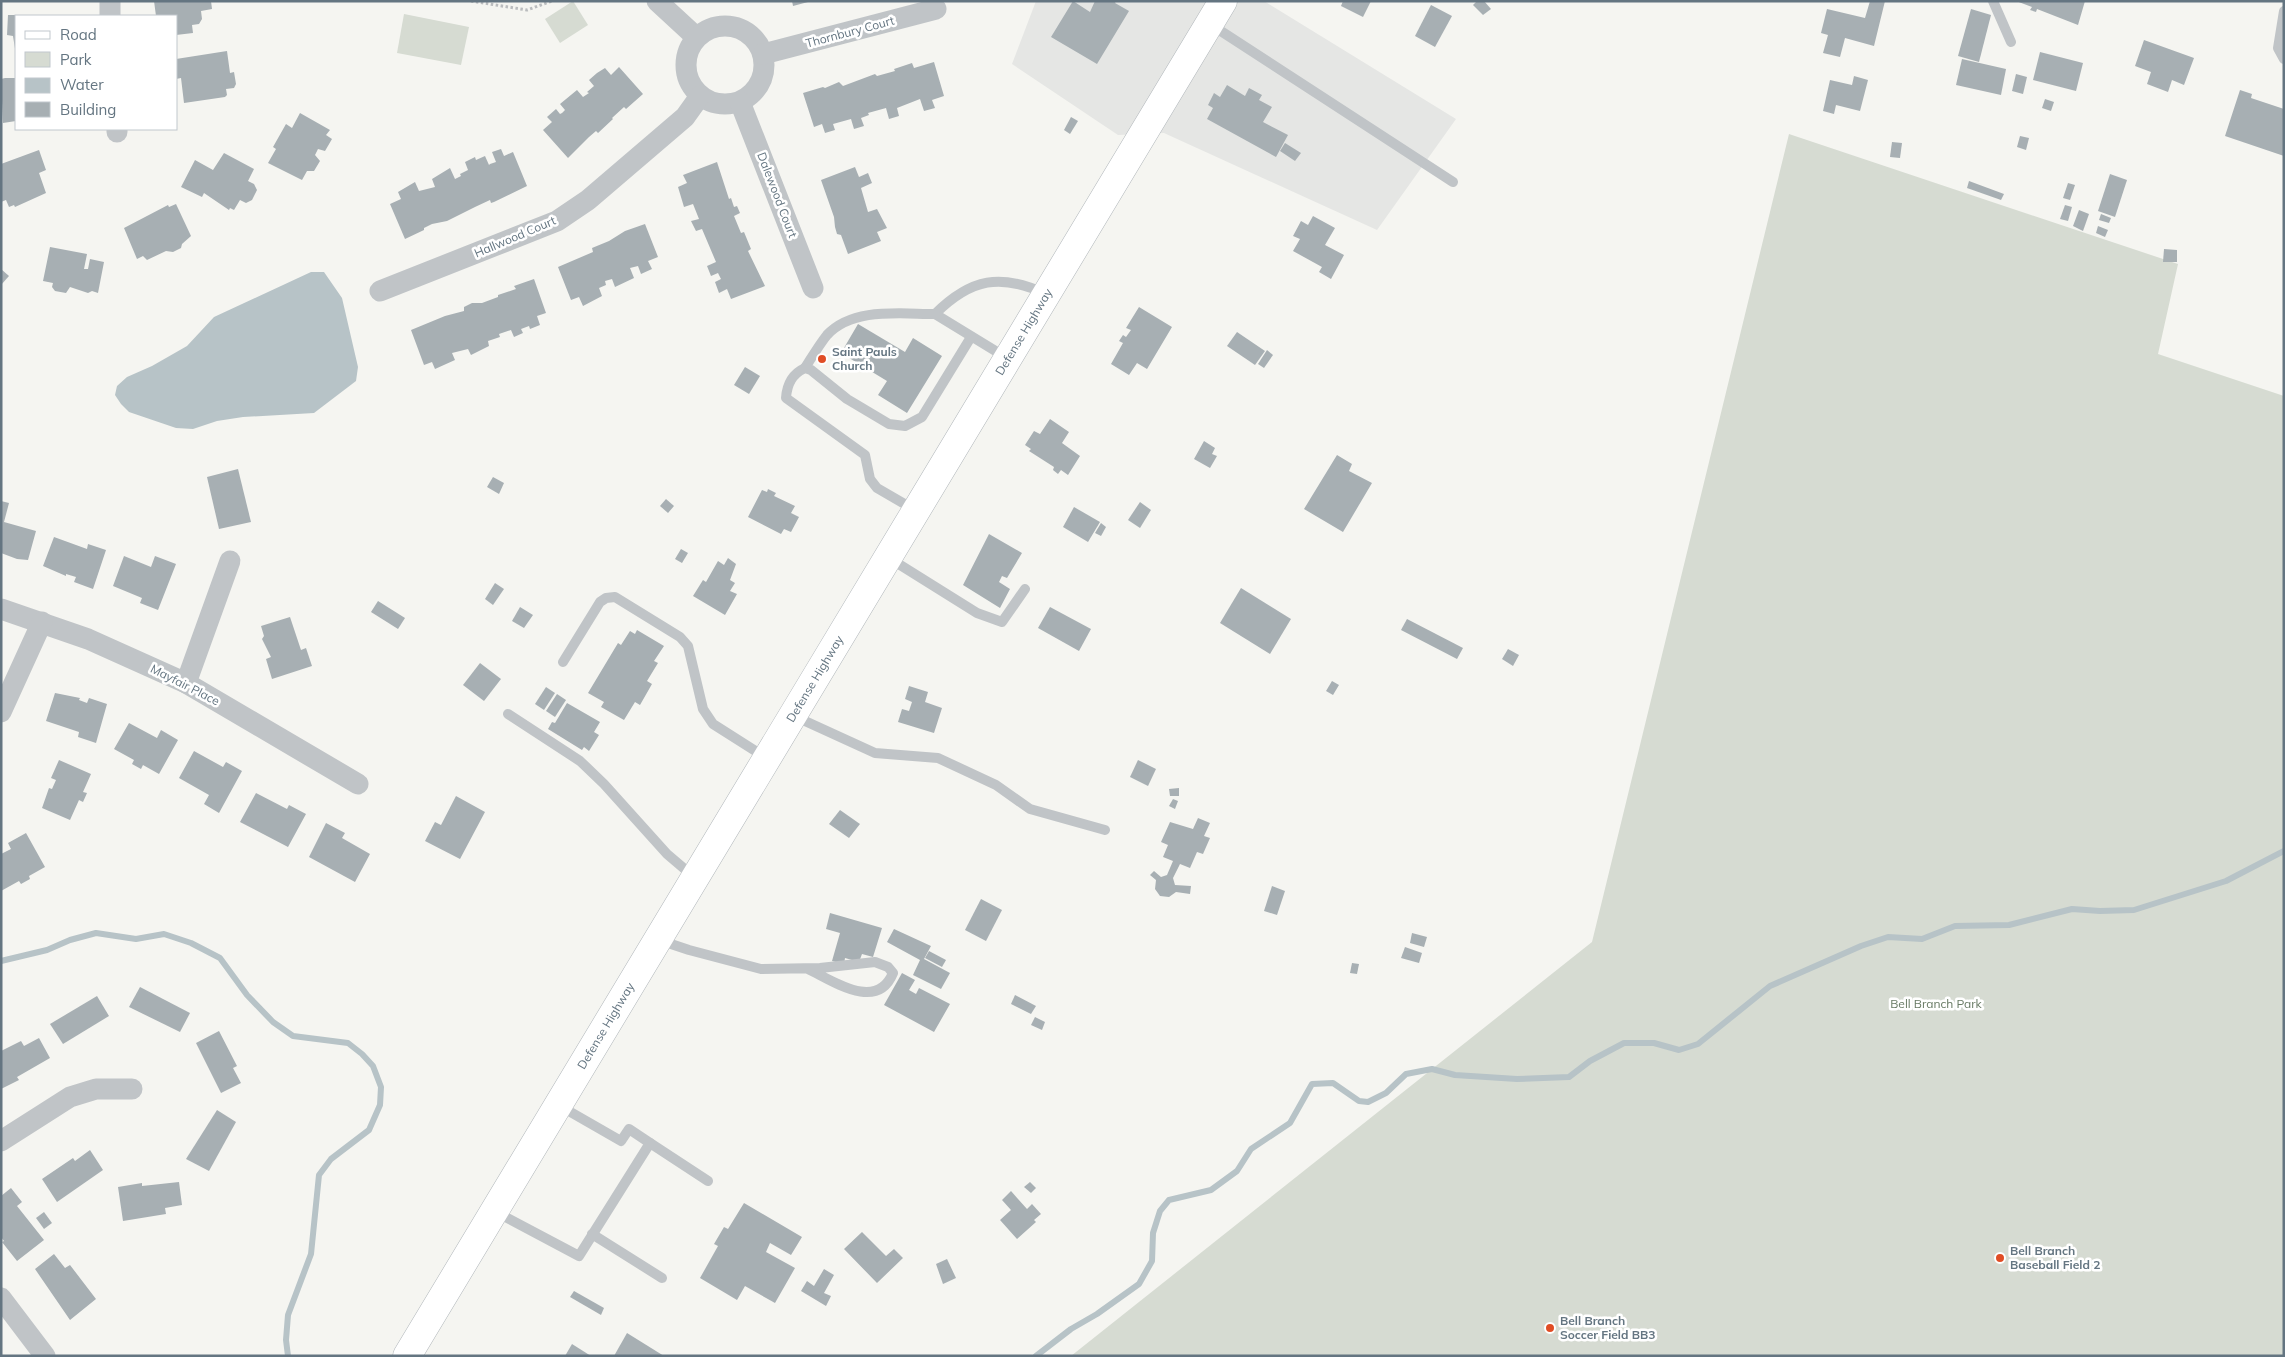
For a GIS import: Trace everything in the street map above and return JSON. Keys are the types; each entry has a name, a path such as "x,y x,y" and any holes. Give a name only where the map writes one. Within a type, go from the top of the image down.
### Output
{"main road":[{"name":"Defense Highway","path":"407,1356 1216,12"}],"street":[{"path":"110,1 110,15"},
{"path":"657,1 696,37"},
{"name":"Thornbury Court","path":"763,54 936,9"},
{"path":"732,26 746,31 757,41 763,54 764,67 761,80 753,93 740,102 714,103 700,96 690,84 686,72 689,48 696,37 708,28 732,26"},
{"name":"Hallwood Court","path":"380,291 557,220 588,200 686,117 700,96"},
{"name":"Dalewood Court","path":"740,102 813,288"},
{"path":"186,683 230,561"},
{"name":"Mayfair Place","path":"1,609 88,639 186,683 358,784"},
{"path":"1,712 42,622"},
{"path":"1,1140 70,1097 96,1089 132,1089"},
{"path":"1,1298 45,1356"}],"lane":[{"path":"1993,1 2011,42"},
{"path":"2284,11 2278,48 2284,59"},
{"path":"1216,12 1453,182"},
{"path":"935,314 947,302 968,288 998,280 1023,284 1046,294"},
{"path":"916,511 877,488 870,479 865,455 786,398 787,386 798,372 805,368 827,336 838,325 855,317 935,314 1008,359"},
{"path":"805,368 811,370 847,399 889,424 905,426 922,417 971,337"},
{"path":"888,558 977,613 1002,622 1025,589"},
{"path":"563,662 600,602 606,598 615,597 680,637 688,646 703,710 707,718 713,724 767,758"},
{"path":"508,714 580,761 604,784 667,854 695,878"},
{"path":"793,715 875,753 938,758 996,785 1030,809 1105,830"},
{"path":"658,940 689,950 761,968 808,969 875,962 888,967 893,973 889,983 877,991 854,992 808,969"},
{"path":"558,1105 621,1141 629,1129 708,1181"},
{"path":"493,1211 579,1256 650,1143"},
{"path":"592,1234 662,1278"}],"path":[{"path":"470,1 527,10 552,1"}],"shaded area":[{"path":"1036,1 1264,1 1456,119 1377,230 1164,133 1118,135 1012,64"}],"green space":[{"path":"573,1 588,25 560,43 545,19"},
{"path":"404,14 469,27 461,65 397,53"},
{"name":"Bell Branch Park","path":"1789,134 2178,264 2158,354 2284,396 2284,1356 1071,1356 1592,942"}],"water":[{"path":"311,272 324,272 342,298 358,367 356,381 314,413 243,417 217,421 193,429 176,428 129,412 115,395 117,386 127,377 152,366 187,346 214,317"}],"building":[{"path":"154,1 211,1 212,9 201,11 202,19 199,24 192,25 193,33 178,35 178,15 156,15"},
{"path":"792,1 808,1 808,2 793,6"},
{"path":"1073,1 1090,12 1095,1 1116,1 1115,3 1129,11 1097,64 1051,37"},
{"path":"1343,1 1371,1 1363,17 1341,6"},
{"path":"1477,1 1484,1 1491,9 1483,15 1473,5"},
{"path":"1870,1 1885,1 1874,46 1845,38 1840,57 1823,53 1828,35 1821,33 1827,9 1865,18"},
{"path":"2016,1 2085,1 2078,25 2037,9 2036,12 2030,10 2032,7"},
{"path":"1431,5 1452,16 1435,47 1415,36"},
{"path":"1971,9 1991,15 1979,62 1958,56"},
{"path":"8,15 15,15 15,49 13,36 7,35"},
{"path":"2144,40 2194,58 2184,85 2172,80 2168,92 2147,84 2151,72 2135,66"},
{"path":"227,51 230,73 234,72 236,84 234,88 226,89 227,95 225,97 184,103 181,78 178,79 178,59"},
{"path":"2040,52 2083,63 2076,91 2033,80"},
{"path":"1962,59 2006,69 2001,95 1956,85"},
{"path":"934,62 944,96 932,100 935,108 924,111 920,99 897,108 899,116 889,119 886,108 868,113 869,115 861,118 864,126 854,129 851,119 833,124 835,130 825,133 822,124 814,127 803,93 825,88 839,82 843,86 875,74 877,76 895,71 894,69 912,63 914,68"},
{"path":"619,67 643,94 626,109 624,107 598,133 596,131 568,158 543,130 552,122 547,117 556,109 560,114 562,113 565,110 560,104 577,90 583,97 589,93 587,92 594,86 589,80 597,73 605,68 611,75"},
{"path":"2016,74 2027,77 2023,94 2012,91"},
{"path":"1854,76 1868,80 1860,111 1836,105 1834,114 1823,111 1830,80 1852,85"},
{"path":"15,78 15,121 3,123 1,79"},
{"path":"1227,85 1245,96 1249,88 1262,95 1259,100 1272,107 1263,122 1288,135 1276,157 1207,119 1213,108 1208,105 1214,93 1220,97"},
{"path":"2240,90 2252,94 2251,98 2284,109 2284,156 2225,136"},
{"path":"2045,99 2054,102 2051,111 2042,108"},
{"path":"300,113 330,130 326,135 332,139 325,151 318,149 315,155 320,161 314,171 307,171 302,180 268,163 276,149 273,147 286,124 292,128"},
{"path":"1071,117 1078,121 1070,134 1064,130"},
{"path":"2020,136 2029,138 2026,150 2017,147"},
{"path":"1892,142 1902,143 1900,158 1890,157"},
{"path":"1285,143 1301,153 1295,161 1280,151"},
{"path":"501,149 504,156 513,152 527,186 494,202 491,203 490,200 447,221 432,224 405,239 390,204 401,199 398,192 415,182 419,191 435,187 432,179 450,168 455,179 468,170 465,162 475,157 476,160 485,156 489,165 496,162 492,152"},
{"path":"39,150 46,170 39,173 46,193 15,207 14,205 9,207 6,200 1,202 1,164"},
{"path":"224,153 254,169 248,181 254,184 257,190 252,200 246,203 240,200 234,210 230,208 229,210 204,193 202,197 181,187 195,160 213,170"},
{"path":"717,162 729,199 731,198 734,207 737,206 740,213 734,216 741,233 744,232 751,249 748,251 765,286 731,299 727,289 719,293 715,282 721,279 718,273 711,276 707,266 716,262 702,229 696,231 691,221 699,219 693,204 684,207 678,187 687,183 683,175"},
{"path":"855,167 859,177 868,173 872,183 861,188 868,212 877,209 887,228 877,232 881,241 848,254 841,235 837,234 834,217 821,180"},
{"path":"2110,174 2127,180 2115,217 2098,211"},
{"path":"1969,181 2004,194 2001,200 1967,188"},
{"path":"2068,183 2075,185 2070,200 2063,198"},
{"path":"176,204 191,236 182,244 181,248 173,252 166,251 147,260 143,256 137,259 124,228 168,205 169,207"},
{"path":"2065,205 2072,207 2068,221 2060,219"},
{"path":"2079,210 2089,214 2083,231 2073,226"},
{"path":"2101,214 2111,218 2109,223 2099,220"},
{"path":"1313,216 1335,228 1325,245 1344,255 1331,279 1319,272 1322,267 1293,251 1300,239 1293,236 1301,221 1308,225"},
{"path":"645,224 658,257 648,261 652,269 641,274 638,266 630,268 634,278 615,287 612,279 605,281 606,285 599,288 602,296 583,306 579,297 571,300 558,267 593,252 592,248 609,241 625,231"},
{"path":"2098,226 2108,230 2105,237 2096,233"},
{"path":"50,247 87,254 84,269 88,269 90,259 104,262 98,293 92,291 88,293 70,287 66,293 55,291 52,287 53,283 43,281"},
{"path":"2164,249 2177,250 2177,262 2163,262"},
{"path":"1,269 9,276 1,285"},
{"path":"534,279 546,313 537,316 540,325 530,329 529,326 521,329 523,333 514,337 511,330 499,334 500,337 488,341 489,346 471,355 468,349 452,353 455,360 435,369 432,362 424,365 411,330 445,316 464,311 464,307 472,303 482,303 498,297 498,295 516,289 514,286"},
{"path":"1139,307 1172,327 1147,369 1137,363 1129,375 1111,364 1123,343 1119,341 1123,335 1126,337 1131,330 1126,328"},
{"path":"858,324 905,352 913,338 942,356 907,413 878,395 887,381 841,353"},
{"path":"1237,332 1265,351 1255,365 1227,346"},
{"path":"1267,350 1273,355 1264,368 1258,364"},
{"path":"745,367 760,376 749,394 734,385"},
{"path":"1050,419 1069,432 1062,443 1080,456 1068,475 1061,470 1058,474 1053,470 1054,467 1029,451 1031,449 1025,445 1034,431 1040,434"},
{"path":"1204,441 1215,448 1212,454 1217,456 1210,468 1194,459"},
{"path":"1337,455 1352,464 1349,471 1372,483 1343,532 1304,509"},
{"path":"238,469 251,522 219,529 207,477"},
{"path":"493,477 504,483 499,494 487,487"},
{"path":"768,489 776,493 774,496 795,506 791,513 799,517 791,532 784,529 781,534 748,517 762,490 767,492"},
{"path":"666,499 674,506 668,513 660,506"},
{"path":"1,501 9,503 4,522 36,531 28,560 17,559 1,553"},
{"path":"1140,502 1151,510 1140,528 1128,520"},
{"path":"1074,507 1100,522 1088,542 1063,527"},
{"path":"1101,523 1106,527 1101,536 1095,533"},
{"path":"989,534 1022,553 1007,578 1002,576 999,582 1010,589 1000,608 963,585"},
{"path":"54,537 87,549 88,544 106,550 93,589 74,582 76,577 66,574 66,576 43,566"},
{"path":"681,549 688,553 682,563 675,559"},
{"path":"124,556 151,567 155,556 176,564 158,610 140,603 142,598 113,586"},
{"path":"728,558 736,564 730,580 735,583 730,591 737,594 725,615 693,596 703,580 706,582 718,561 724,565"},
{"path":"495,583 504,589 493,605 485,599"},
{"path":"1241,588 1291,619 1270,654 1220,623"},
{"path":"378,601 405,618 398,629 371,612"},
{"path":"520,607 533,615 524,628 512,621"},
{"path":"1050,607 1091,629 1079,651 1038,628"},
{"path":"290,617 301,650 306,648 312,666 272,679 266,659 271,657 262,639 264,636 261,626"},
{"path":"1407,619 1463,648 1457,659 1401,630"},
{"path":"637,630 664,646 654,661 658,663 647,681 652,684 640,705 635,702 624,720 601,707 604,702 588,693 618,643 621,645 630,631 635,634"},
{"path":"1508,649 1519,655 1513,666 1502,659"},
{"path":"480,663 501,679 484,701 463,685"},
{"path":"1332,681 1339,685 1333,695 1326,691"},
{"path":"909,686 928,692 925,702 942,708 934,733 898,722 902,709 909,711 912,702 905,699"},
{"path":"546,687 555,693 544,710 535,704"},
{"path":"55,693 80,698 79,700 87,703 89,698 107,704 96,743 78,737 79,732 46,721"},
{"path":"557,694 566,700 555,717 546,711"},
{"path":"567,703 600,722 594,732 599,735 589,751 584,747 582,750 548,729 552,722 555,723"},
{"path":"129,723 157,738 161,730 178,740 159,774 143,765 141,769 132,764 134,760 114,749"},
{"path":"194,751 223,767 226,762 242,771 219,813 204,804 209,795 179,778"},
{"path":"59,760 91,774 83,792 87,793 83,802 79,800 70,820 42,808 49,788 52,789 56,780 51,778"},
{"path":"1138,760 1156,769 1148,786 1130,777"},
{"path":"1179,788 1179,796 1170,796 1169,789"},
{"path":"256,793 287,809 289,805 306,814 288,847 240,822"},
{"path":"456,796 485,812 460,859 425,841 435,822 441,825"},
{"path":"1173,799 1178,801 1175,809 1169,806"},
{"path":"840,810 860,824 849,838 829,824"},
{"path":"1198,818 1210,823 1204,836 1210,838 1203,854 1197,852 1190,868 1180,864 1173,878 1175,885 1191,886 1190,894 1176,892 1169,897 1160,896 1155,889 1156,880 1150,875 1154,871 1161,877 1167,875 1173,861 1163,857 1168,845 1161,842 1170,822 1193,829"},
{"path":"326,823 345,833 342,838 370,854 355,882 309,857"},
{"path":"26,833 45,867 29,876 30,879 21,884 19,881 1,891 1,854 11,849 8,843"},
{"path":"1272,886 1285,891 1277,915 1264,911"},
{"path":"981,899 1002,910 986,941 965,930"},
{"path":"830,913 882,928 873,957 862,954 859,962 845,958 844,964 832,961 840,933 826,929"},
{"path":"894,929 931,946 924,959 950,973 941,989 913,975 920,960 887,942"},
{"path":"1412,933 1427,937 1424,947 1410,943"},
{"path":"1405,947 1422,953 1419,963 1401,958"},
{"path":"929,951 946,960 942,967 925,958"},
{"path":"1352,963 1359,964 1357,974 1350,973"},
{"path":"902,973 915,980 909,990 916,994 919,988 950,1004 934,1032 884,1005"},
{"path":"140,987 190,1013 180,1032 129,1007"},
{"path":"1015,995 1036,1006 1031,1014 1011,1004"},
{"path":"97,996 109,1016 63,1044 50,1024"},
{"path":"1035,1017 1045,1022 1042,1030 1031,1025"},
{"path":"219,1031 237,1066 233,1068 241,1083 221,1093 196,1043"},
{"path":"39,1038 50,1058 17,1077 19,1080 1,1089 1,1051 21,1041 24,1046"},
{"path":"217,1110 236,1122 209,1171 186,1159"},
{"path":"90,1150 103,1170 57,1202 42,1179 73,1158 75,1161"},
{"path":"179,1182 182,1205 165,1208 166,1214 123,1221 118,1187 142,1183 142,1186"},
{"path":"1030,1182 1036,1188 1031,1193 1024,1187"},
{"path":"11,1188 22,1202 17,1206 44,1240 17,1261 2,1242 4,1241 1,1237 1,1196"},
{"path":"1011,1191 1027,1209 1032,1204 1041,1214 1034,1220 1036,1222 1017,1239 1000,1220 1011,1210 1002,1200"},
{"path":"744,1203 802,1237 791,1255 770,1243 766,1252 795,1268 775,1303 745,1286 737,1300 700,1278 718,1246 714,1244 724,1227 728,1229"},
{"path":"44,1212 52,1223 44,1229 36,1218"},
{"path":"862,1232 886,1256 894,1249 903,1258 877,1283 844,1249"},
{"path":"54,1254 65,1268 70,1265 96,1299 70,1320 35,1269"},
{"path":"947,1259 956,1278 943,1284 936,1264"},
{"path":"824,1269 834,1275 824,1293 831,1296 826,1306 801,1291 807,1281 814,1286"},
{"path":"574,1291 604,1308 601,1315 570,1297"},
{"path":"627,1333 664,1356 614,1356"},
{"path":"572,1344 591,1356 565,1356"}],"waterway":[{"path":"1036,1356 1071,1329 1097,1314 1139,1284 1152,1261 1153,1233 1160,1211 1169,1200 1211,1190 1237,1171 1251,1149 1290,1123 1312,1084 1333,1083 1359,1101 1368,1102 1386,1093 1406,1074 1432,1069 1455,1075 1517,1079 1569,1077 1590,1061 1624,1043 1654,1043 1679,1050 1698,1044 1770,986 1861,946 1888,937 1922,939 1955,926 2009,925 2072,909 2100,911 2134,910 2226,881 2284,851"},
{"path":"1,961 47,950 70,940 96,933 136,939 164,934 191,943 220,958 247,995 273,1022 293,1036 348,1043 373,1066 381,1087 380,1105 369,1130 331,1159 319,1175 311,1254 288,1315 286,1340 288,1356"}],"place":[{"name":"Saint Pauls Church","path":"822,359"},
{"name":"Bell Branch Baseball Field 2","path":"2000,1258"},
{"name":"Bell Branch Soccer Field BB3","path":"1550,1328"}]}
